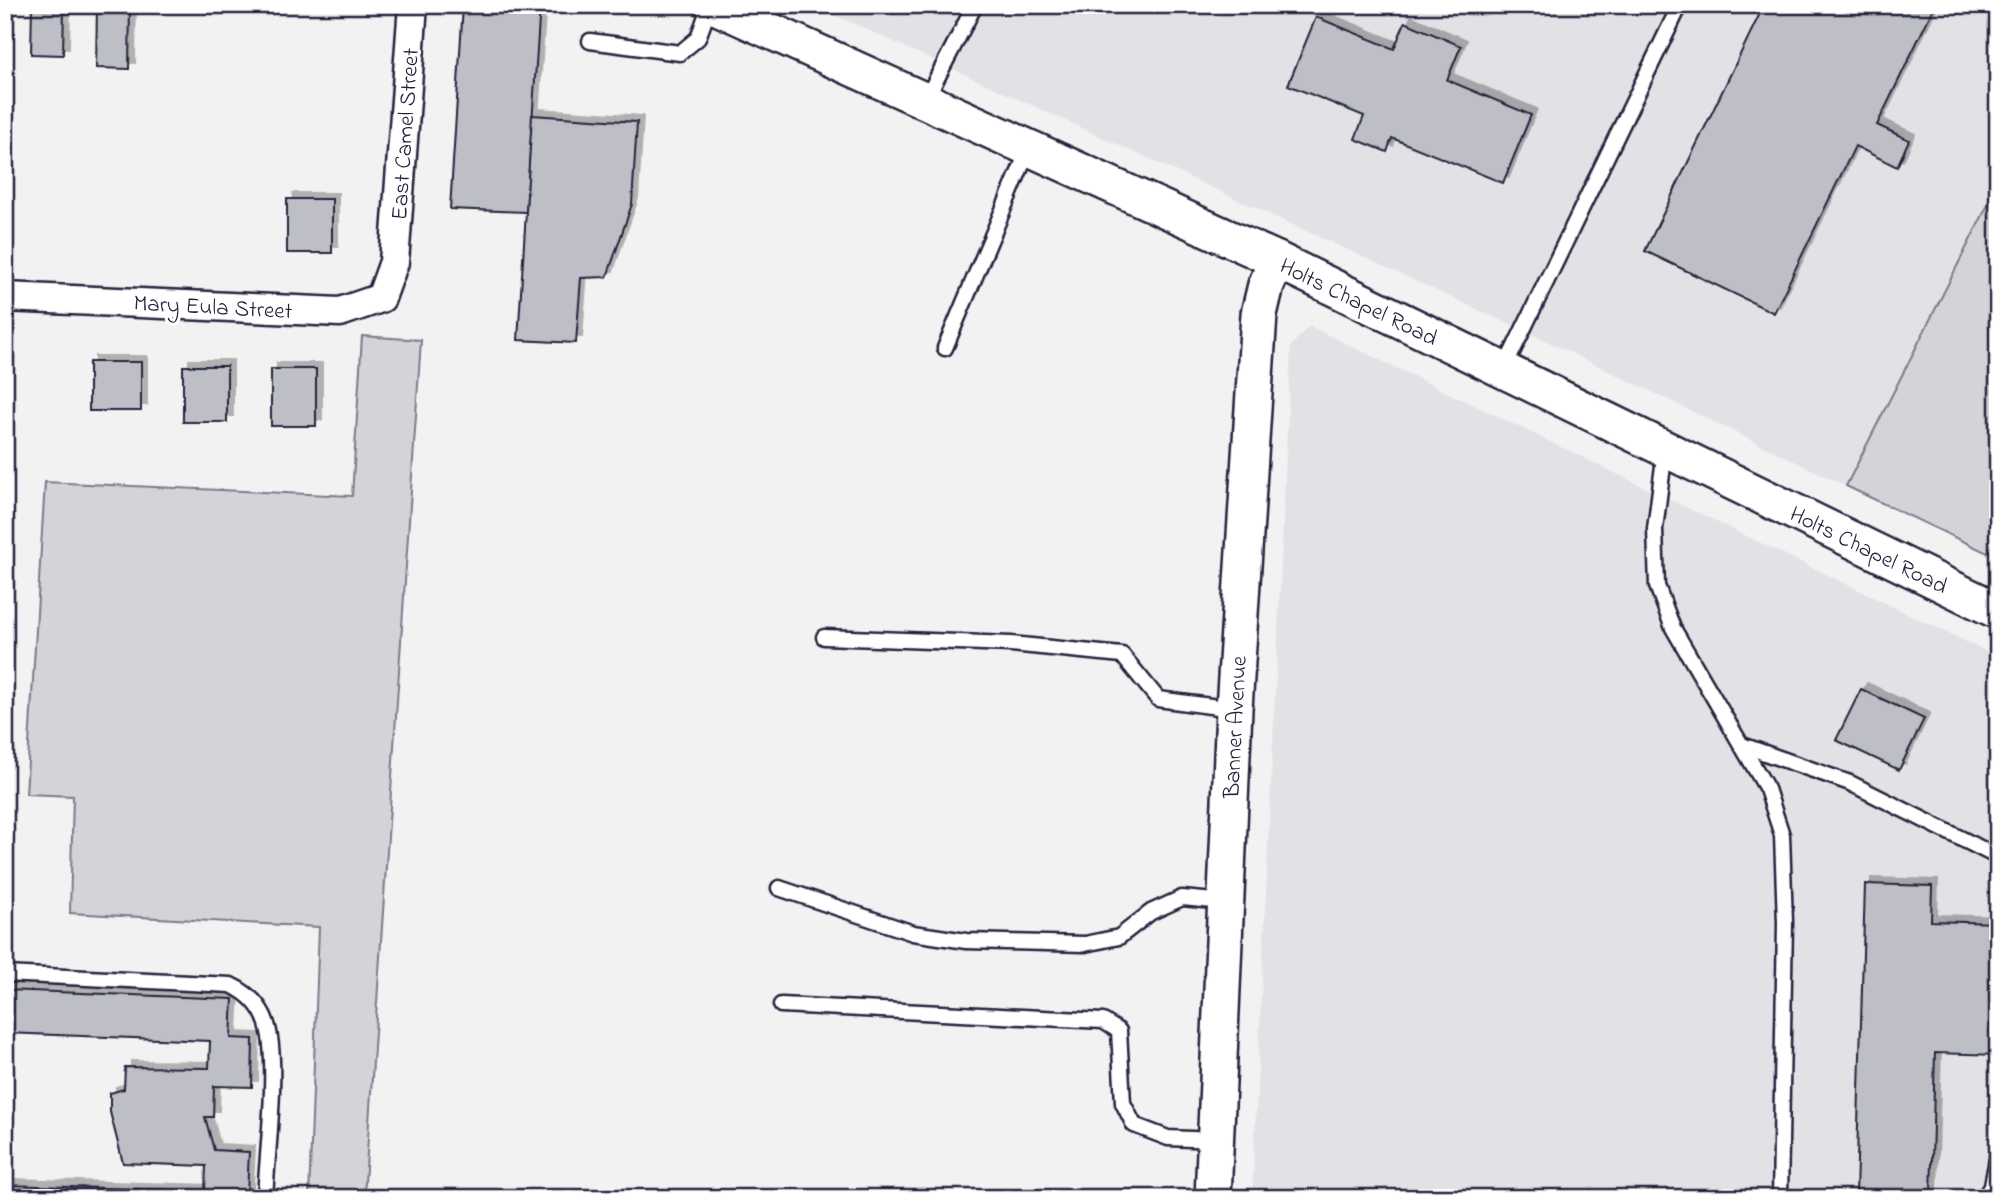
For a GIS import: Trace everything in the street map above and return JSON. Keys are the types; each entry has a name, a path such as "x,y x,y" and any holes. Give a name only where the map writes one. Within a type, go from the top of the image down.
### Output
{"street":[{"name":"East Camel Street","path":"394,262 413,5"},
{"name":"Holts Chapel Road","path":"712,5 1277,260 1998,611"},
{"name":"Banner Avenue","path":"1213,1198 1234,709 1259,314 1266,285 1277,260"},
{"name":"Mary Eula Street","path":"5,297 340,312 382,298 394,262"}],"lane":[{"path":"590,41 680,53 698,38 712,5"},
{"path":"925,100 975,5"},
{"path":"1503,372 1680,5"},
{"path":"945,348 1028,148"},
{"path":"1665,450 1655,529 1657,586 1673,628 1745,746 1767,789 1782,835 1784,869 1780,1198"},
{"path":"824,638 1011,644 1122,655 1158,699 1234,709"},
{"path":"1745,746 1850,783 1998,858"},
{"path":"779,888 913,933 966,941 1085,944 1119,937 1150,912 1182,898 1226,902"},
{"path":"5,974 231,985 248,993 267,1023 271,1058 265,1198"},
{"path":"781,1005 1103,1021 1119,1031 1124,1103 1134,1125 1168,1138 1215,1140"},
{"path":"1984,1198 1992,1185 1998,1154"}],"shaded area":[{"path":"813,5 1998,5 1998,185 1846,486 1553,344"},
{"path":"1998,185 1998,558 1846,486"},
{"path":"1309,326 1998,657 1998,1198 1252,1198 1291,346"},
{"path":"362,336 421,340 364,1198 309,1198 319,927 70,913 73,796 26,794 45,482 352,496"}],"building":[{"path":"32,5 64,5 63,55 31,54"},
{"path":"97,5 130,5 129,69 96,68"},
{"path":"463,5 540,5 526,212 450,209"},
{"path":"1764,5 1935,5 1877,125 1909,140 1897,167 1855,146 1774,313 1645,251"},
{"path":"1316,17 1394,49 1405,22 1461,46 1447,80 1531,115 1503,183 1392,138 1387,152 1355,139 1364,116 1288,85"},
{"path":"532,115 637,122 632,204 607,277 581,278 576,343 518,340"},
{"path":"287,199 332,199 332,253 287,253"},
{"path":"89,362 141,362 141,411 89,411"},
{"path":"183,366 227,366 227,422 183,422"},
{"path":"271,369 316,369 316,426 271,426"},
{"path":"1861,689 1924,719 1899,770 1836,740"},
{"path":"1865,884 1932,886 1931,921 1998,923 1998,1055 1935,1053 1931,1196 1856,1194"},
{"path":"5,990 233,999 231,1038 253,1039 252,1087 214,1086 213,1117 205,1117 214,1150 249,1152 247,1193 229,1198 5,1198 5,1185 205,1191 206,1166 123,1163 110,1112 110,1093 124,1089 125,1067 209,1068 210,1041 5,1033"}]}
